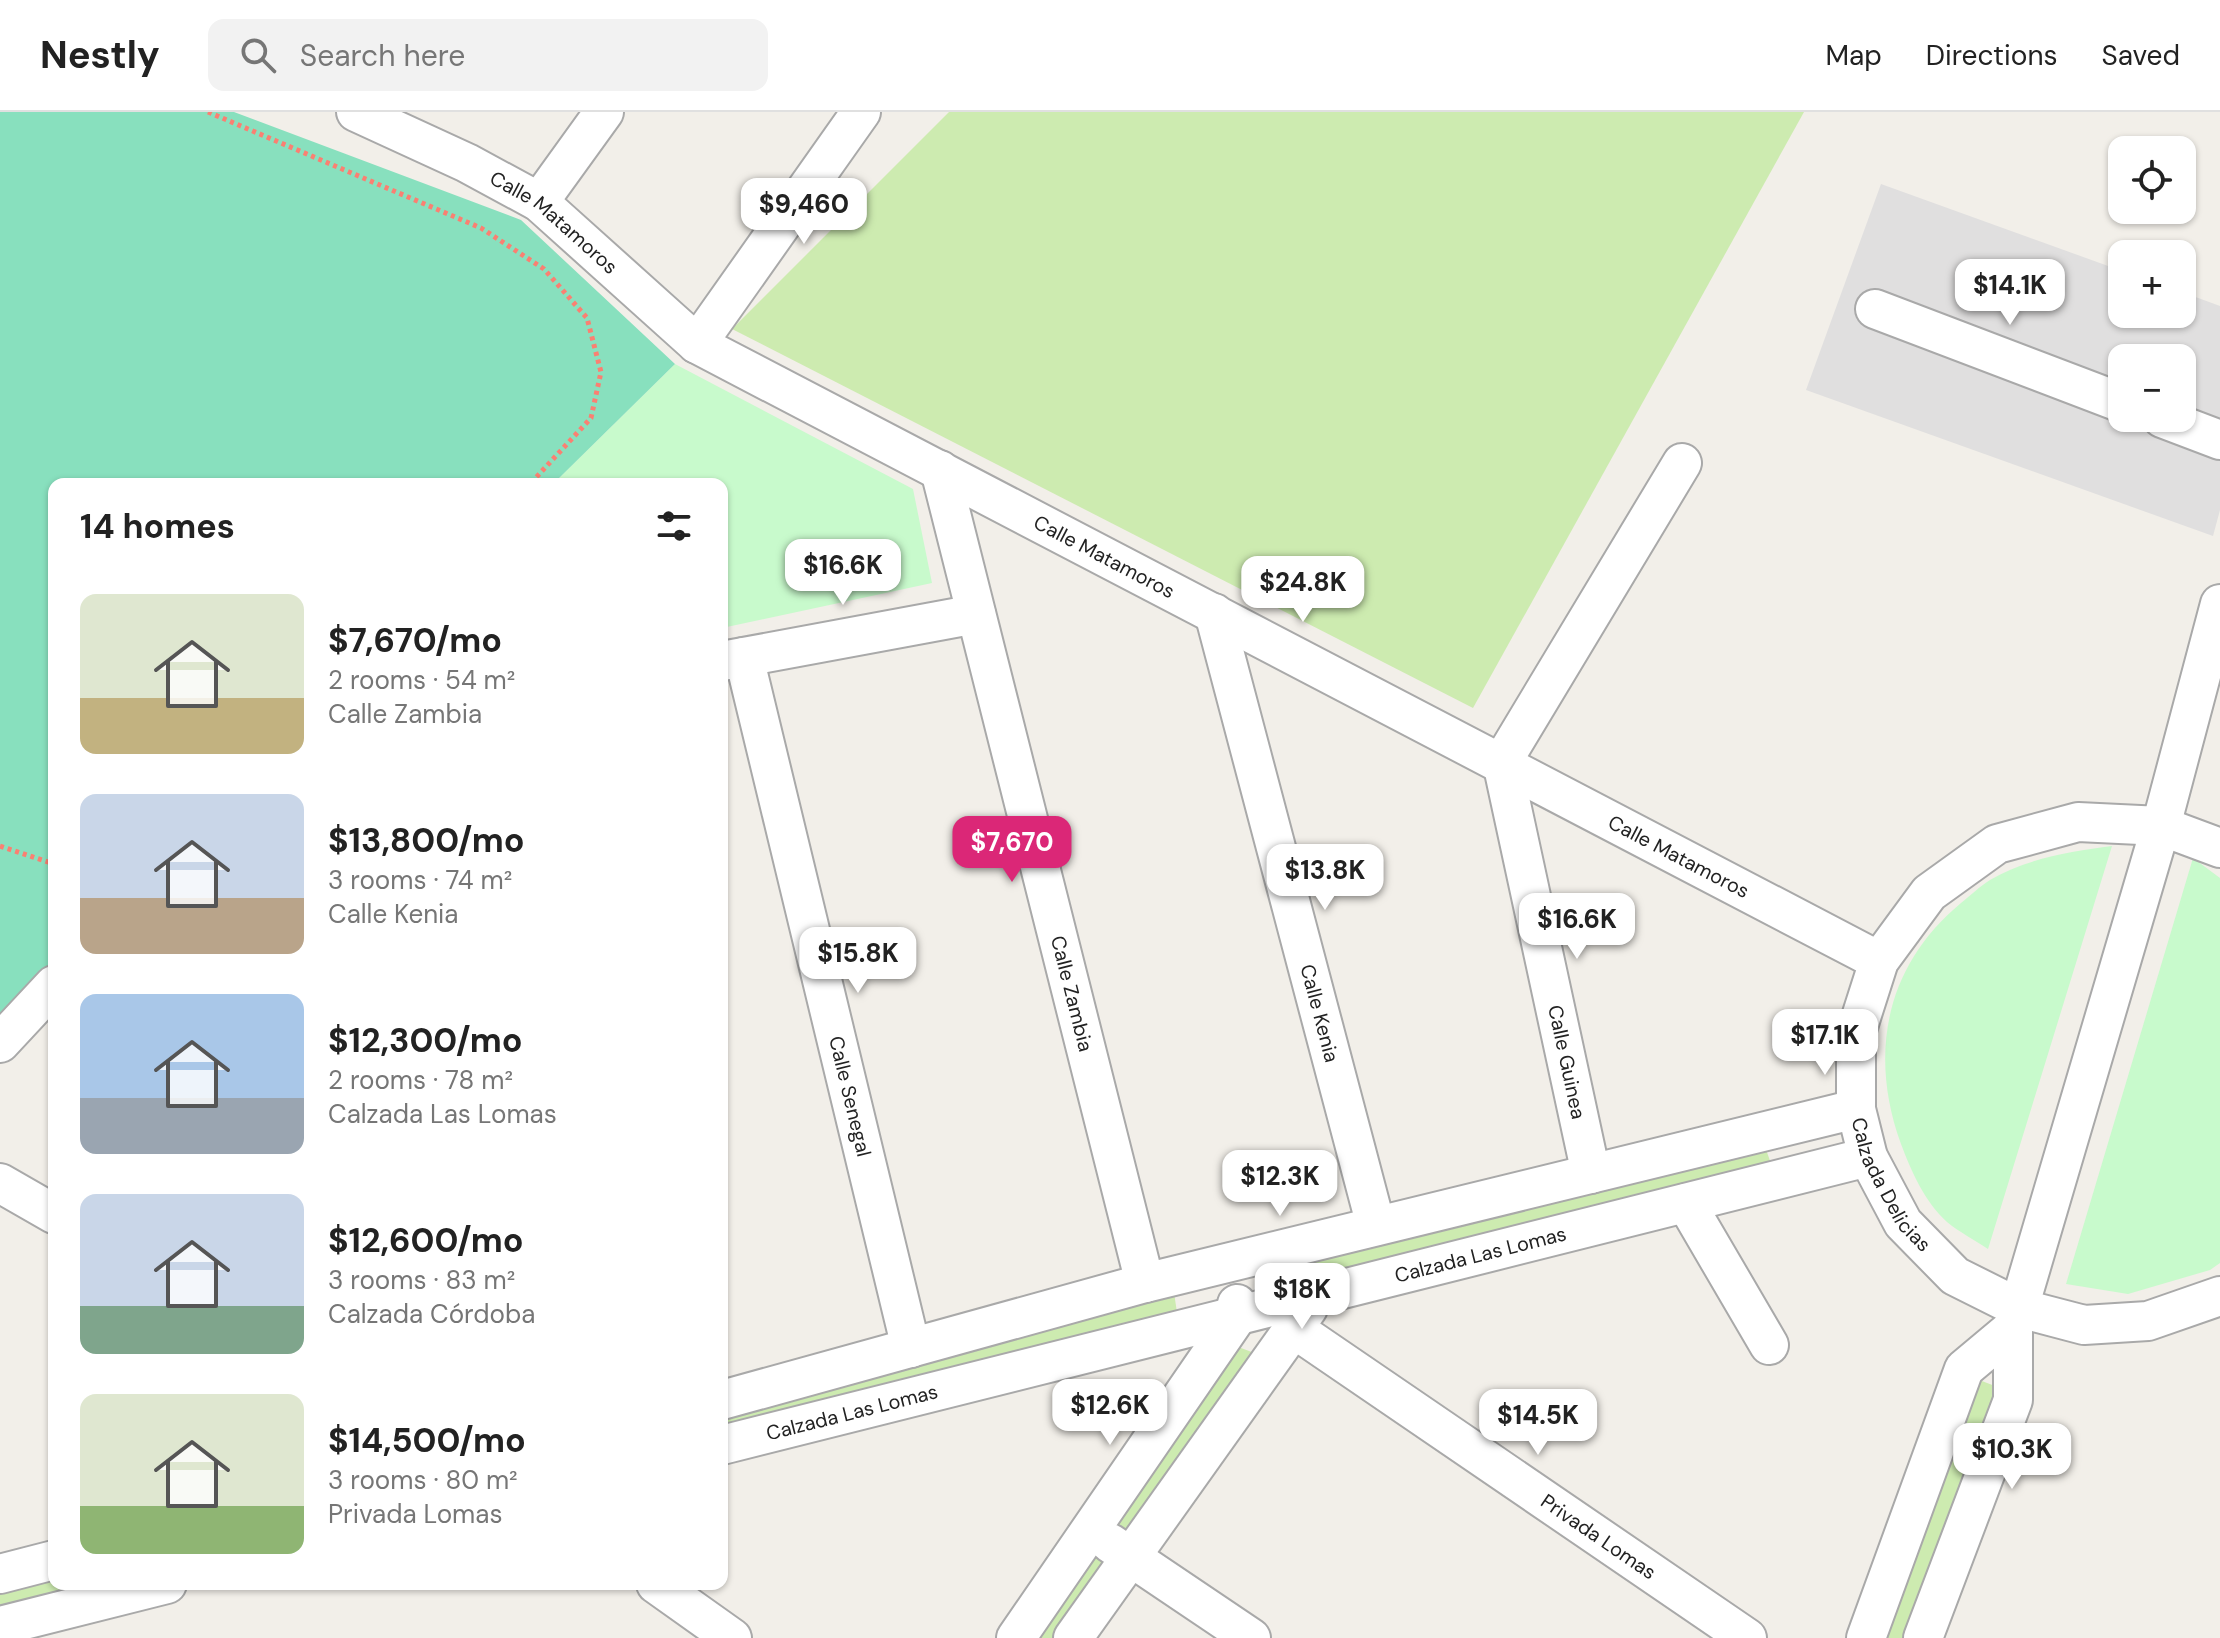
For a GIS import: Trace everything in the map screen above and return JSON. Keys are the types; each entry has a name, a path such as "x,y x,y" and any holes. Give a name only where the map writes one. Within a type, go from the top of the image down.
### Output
{"street":[{"name":"Calle Matamoros","path":"356,112 454,157 539,202 697,344 1879,961"},
{"path":"539,202 604,112"},
{"path":"697,344 861,112"},
{"path":"1875,309 2108,398"},
{"path":"2196,431 2220,440"},
{"path":"1502,762 1682,463"},
{"name":"Calle Zambia","path":"940,470 1145,1283"},
{"path":"1923,1638 2013,1400 2016,1318 2161,826 2220,604"},
{"name":"Calle Kenia","path":"1214,613 1376,1226"},
{"path":"733,659 976,614"},
{"name":"Calle Senegal","path":"733,659 911,1348"},
{"name":"Calle Guinea","path":"1502,762 1591,1174"},
{"name":"Calzada Delicias","path":"2220,848 2161,826 2078,822 1997,844 1929,893 1879,961 1856,1033 1856,1109 1868,1157 1903,1223 1955,1276 2016,1318 2084,1325 2148,1321 2220,1296"},
{"path":"0,1043 48,991"},
{"path":"728,1398 1145,1283 1856,1109"},
{"name":"Calzada Las Lomas","path":"728,1443 1868,1157"},
{"path":"0,1183 48,1211"},
{"path":"1686,1203 1769,1345"},
{"path":"1073,1638 1317,1295 1304,1244"},
{"path":"1016,1638 1238,1315 1230,1262"},
{"path":"1866,1638 1964,1369 2016,1318"},
{"name":"Privada Lomas","path":"1293,1328 1747,1638"},
{"path":"1091,1530 1251,1638"},
{"path":"0,1574 48,1562"},
{"path":"0,1626 143,1590"},
{"path":"664,1590 732,1638"}],"path":[{"path":"208,112 481,228 544,269 587,318 601,372 591,418 536,478"},
{"path":"0,846 48,862"}],"shaded area":[{"path":"1881,184 2108,266 2108,328 2196,328 2196,297 2220,306 2220,510 2213,536 1806,390"}],"green space":[{"path":"0,112 234,112 521,220 675,364 559,478 48,478 48,968 0,1013"},
{"path":"949,112 1804,112 1473,708 732,329"},
{"path":"675,364 913,489 932,583 728,627 728,478 559,478"},
{"path":"2112,846 1988,1249 1939,1214 1920,1186 1905,1154 1891,1110 1886,1077 1890,1013 1900,983 1915,954 1936,927 1983,885 2033,861"},
{"path":"2193,858 2220,878 2220,1263 2210,1270 2128,1294 2066,1284"},
{"path":"1763,1141 1774,1172 1317,1295 1307,1254"},
{"path":"1173,1286 1178,1319 728,1440 728,1399"},
{"path":"1233,1345 1257,1354 1055,1638 1020,1638"},
{"path":"1969,1376 2013,1393 1916,1638 1868,1638"},
{"path":"48,1573 48,1590 81,1590 0,1611 0,1585"}]}
